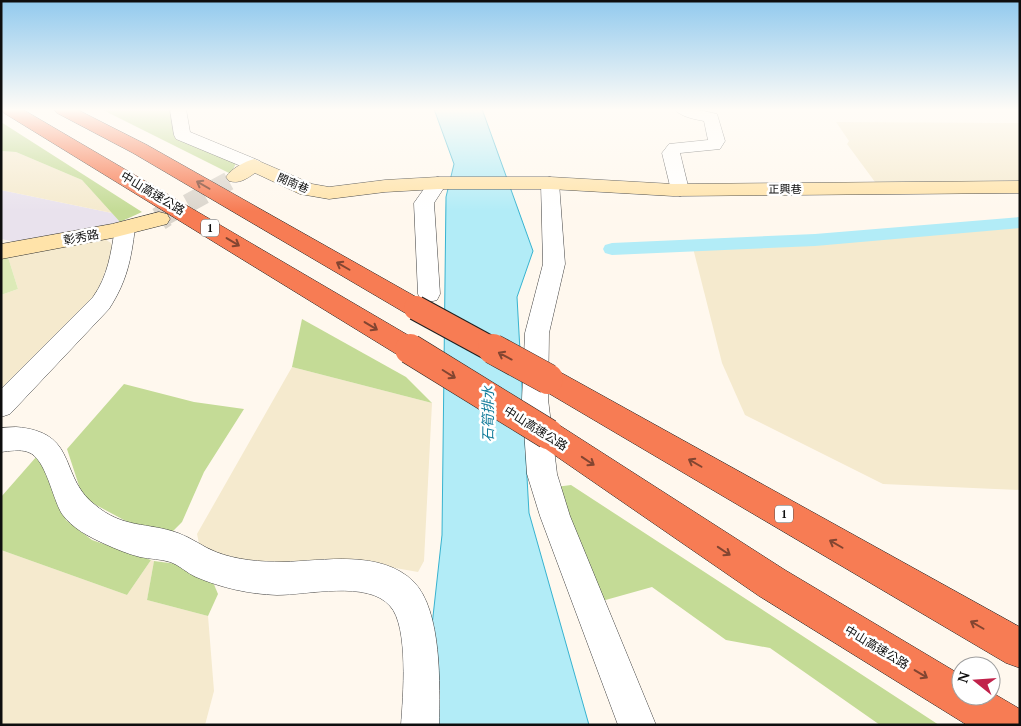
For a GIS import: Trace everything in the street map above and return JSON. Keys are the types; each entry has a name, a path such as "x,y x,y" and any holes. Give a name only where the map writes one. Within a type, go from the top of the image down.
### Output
{"highway":[{"name":"中山高速公路","path":"66,143 548,434 772,583 1006,725"},
{"name":"1","path":"128,143 423,301 548,379 1020,649"}],"street":[{"name":"開南巷","path":"200,143 302,188 321,193 438,183 550,183"},
{"path":"680,190 672,150 676,148 714,145 716,143"},
{"path":"236,177 254,166"},
{"path":"423,301 424,203 438,183"},
{"path":"550,183 554,264 537,333 535,390 542,474 555,516 637,725"},
{"name":"正興巷","path":"550,183 680,190 1020,187"},
{"name":"彰秀路","path":"1,252 125,228 159,219"},
{"path":"1,406 101,304 117,277 125,228"},
{"path":"1,440 22,439 33,441 48,450 72,504 91,519 131,539 178,549 198,561 220,570 244,576 270,579 337,574 354,576 392,586 409,606 416,622 420,640 420,725"}],"shaded area":[{"path":"1020,143 1020,181 875,182 847,144"},
{"path":"1,151 16,152 82,180 112,213 1,190"},
{"path":"1,190 112,213 120,222 21,243 1,239"},
{"path":"1020,219 1020,490 883,484 745,415 722,363 693,248"},
{"path":"103,238 111,243 113,252 95,297 1,398 1,295 18,289 8,257"},
{"path":"292,367 432,403 424,561 418,572 367,563 252,568 200,548 197,534"},
{"path":"1,550 127,595 151,560 154,561 147,600 208,616 214,691 205,725 1,725"}],"green space":[{"path":"1,143 34,143 142,212 120,222 82,180 16,152 1,151"},
{"path":"169,143 199,143 237,161 231,174"},
{"path":"8,257 18,289 1,295 1,258"},
{"path":"302,319 406,377 432,403 292,367"},
{"path":"124,384 194,402 244,409 204,472 182,522 172,532 148,533 83,498 67,449"},
{"path":"37,456 50,473 66,520 92,540 151,560 127,595 1,550 1,497"},
{"path":"571,485 939,725 880,725 770,648 726,640 652,587 602,601 556,487"},
{"path":"154,561 207,568 218,594 208,616 147,600"}],"water":[{"name":"石筍排水","path":"446,143 494,143 533,251 517,297 529,513 589,725 421,725 442,535 446,197 454,164"}],"waterway":[{"path":"612,249 815,240 1020,222"}],"tunnel":[{"path":"163,217 236,177"},
{"path":"159,219 165,215"}]}
